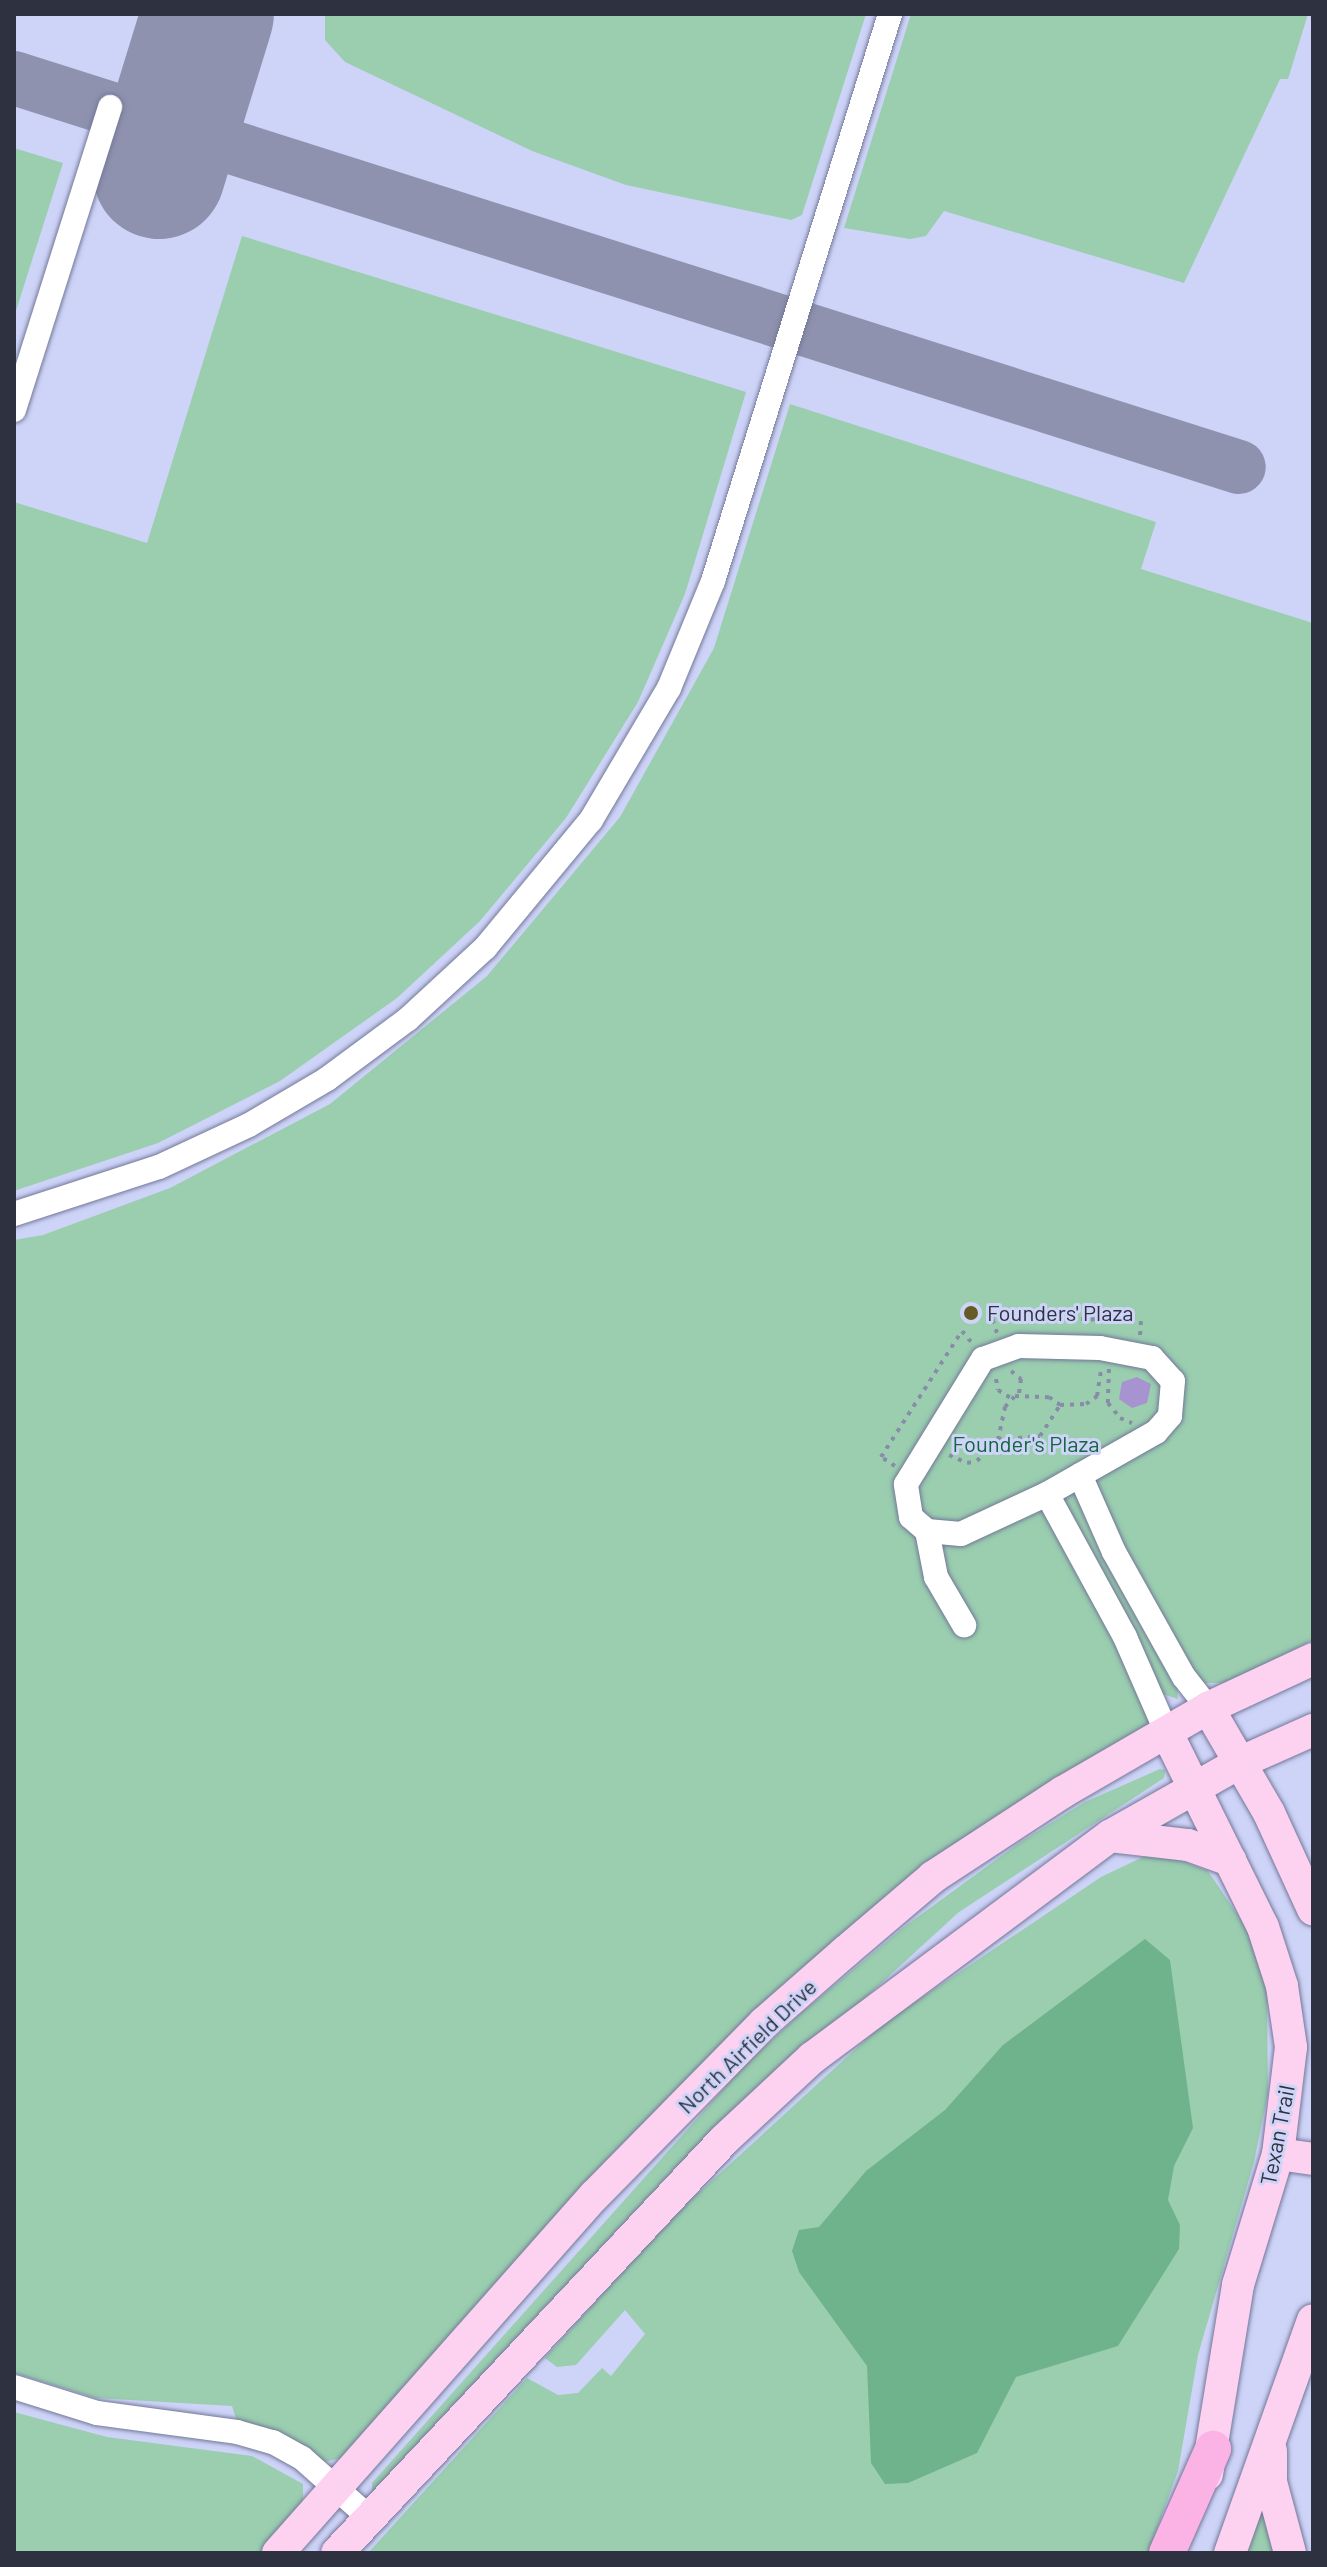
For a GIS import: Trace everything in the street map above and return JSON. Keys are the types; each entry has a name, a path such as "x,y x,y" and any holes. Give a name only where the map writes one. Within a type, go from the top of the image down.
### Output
{"highway":[{"path":"1167,2553 1213,2449"}],"main road":[{"name":"North Airfield Drive","path":"278,2553 338,2489 595,2195 764,2023 933,1877 1063,1792 1208,1708 1313,1659"},
{"path":"1208,1708 1241,1762 1313,1909"},
{"path":"337,2553 725,2139 812,2058 1110,1836 1241,1762 1313,1730"},
{"name":"Texan Trail","path":"1167,1733 1192,1791 1263,1927 1282,1986 1291,2047 1278,2154 1238,2285 1213,2449 1184,2553"},
{"path":"1110,1836 1188,1845 1230,1860"},
{"path":"1278,2154 1313,2159"},
{"path":"1230,2553 1270,2431 1313,2320"},
{"path":"1270,2431 1271,2482 1290,2553"}],"lane":[{"path":"14,1214 159,1167 249,1125 327,1079 408,1019 485,948 591,820 669,688 713,581 890,14"},
{"path":"14,410 110,107"},
{"path":"1019,1346 1104,1358 1159,1362 1173,1381 1175,1399 1170,1416 1156,1432 1047,1494 961,1534 940,1536 927,1531 911,1517 905,1495 930,1444 983,1359 993,1352 1019,1346"},
{"path":"1080,1475 1114,1552 1208,1708"},
{"path":"1047,1494 1125,1637 1167,1733"},
{"path":"927,1531 936,1577 964,1625"},
{"path":"1085,1565 1114,1552"},
{"path":"1125,1637 1155,1623"},
{"path":"14,2387 97,2413 237,2432 273,2442 302,2458 371,2519"}],"path":[{"path":"896,1467 881,1457 952,1351 962,1331"},
{"path":"998,1440 998,1424 1011,1398 1019,1394 1049,1397 1060,1405 1086,1404 1097,1396 1102,1383 1104,1358"},
{"path":"1104,1358 1105,1393 1112,1411 1139,1424"},
{"path":"1011,1398 998,1390 998,1368 1019,1375 1019,1394"},
{"path":"930,1444 967,1463 977,1461 998,1440 1040,1436 1060,1405"}],"green space":[{"path":"325,14 866,14 802,215 791,220 626,185 532,151 345,62 325,40"},
{"path":"911,14 1308,14 1288,79 1280,79 1184,283 944,211 926,236 910,239 844,228"},
{"path":"14,148 63,163 14,317"},
{"path":"242,236 746,392 685,594 638,702 566,818 480,921 397,998 280,1081 158,1143 14,1191 14,502 147,543"},
{"name":"Founder's Plaza","path":"790,404 1156,522 1141,569 1313,623 1313,1640 1226,1683 1177,1683 1178,1699 1163,1694 1149,1728 937,1861 786,1983 676,2090 346,2457 320,2463 237,2422 232,2406 96,2398 14,2373 14,1240 43,1235 170,1188 330,1104 487,976 620,817 714,648"},
{"path":"1160,1769 1165,1770 1164,1778 959,1912 649,2196 372,2492 372,2483 744,2066 799,2015 904,1927 1019,1843 1085,1802"},
{"path":"1163,1854 1208,1871 1249,1932 1267,1992 1268,2093 1254,2162 1198,2355 1178,2471 1148,2553 368,2553 527,2378 558,2395 578,2393 602,2368 611,2376 645,2334 625,2310 576,2365 557,2367 545,2358 670,2219 884,2023 1101,1877 1145,1856"},
{"path":"1145,1939 1170,1960 1193,2128 1174,2166 1168,2200 1180,2225 1179,2249 1118,2346 1016,2377 977,2453 908,2483 885,2484 871,2463 867,2366 799,2272 792,2251 799,2230 819,2227 866,2171 945,2110 1003,2045"},
{"path":"14,2412 107,2437 252,2456 303,2484 303,2503 260,2553 14,2553"},
{"path":"1261,2507 1276,2553 1246,2553"}],"building":[{"path":"1137,1377 1151,1384 1147,1403 1132,1408 1119,1399 1122,1382"}],"taxiway":[{"path":"14,78 1239,467"}],"runway":[{"path":"159,173 208,14"}],"place":[{"name":"Founders' Plaza","path":"971,1313"}]}
